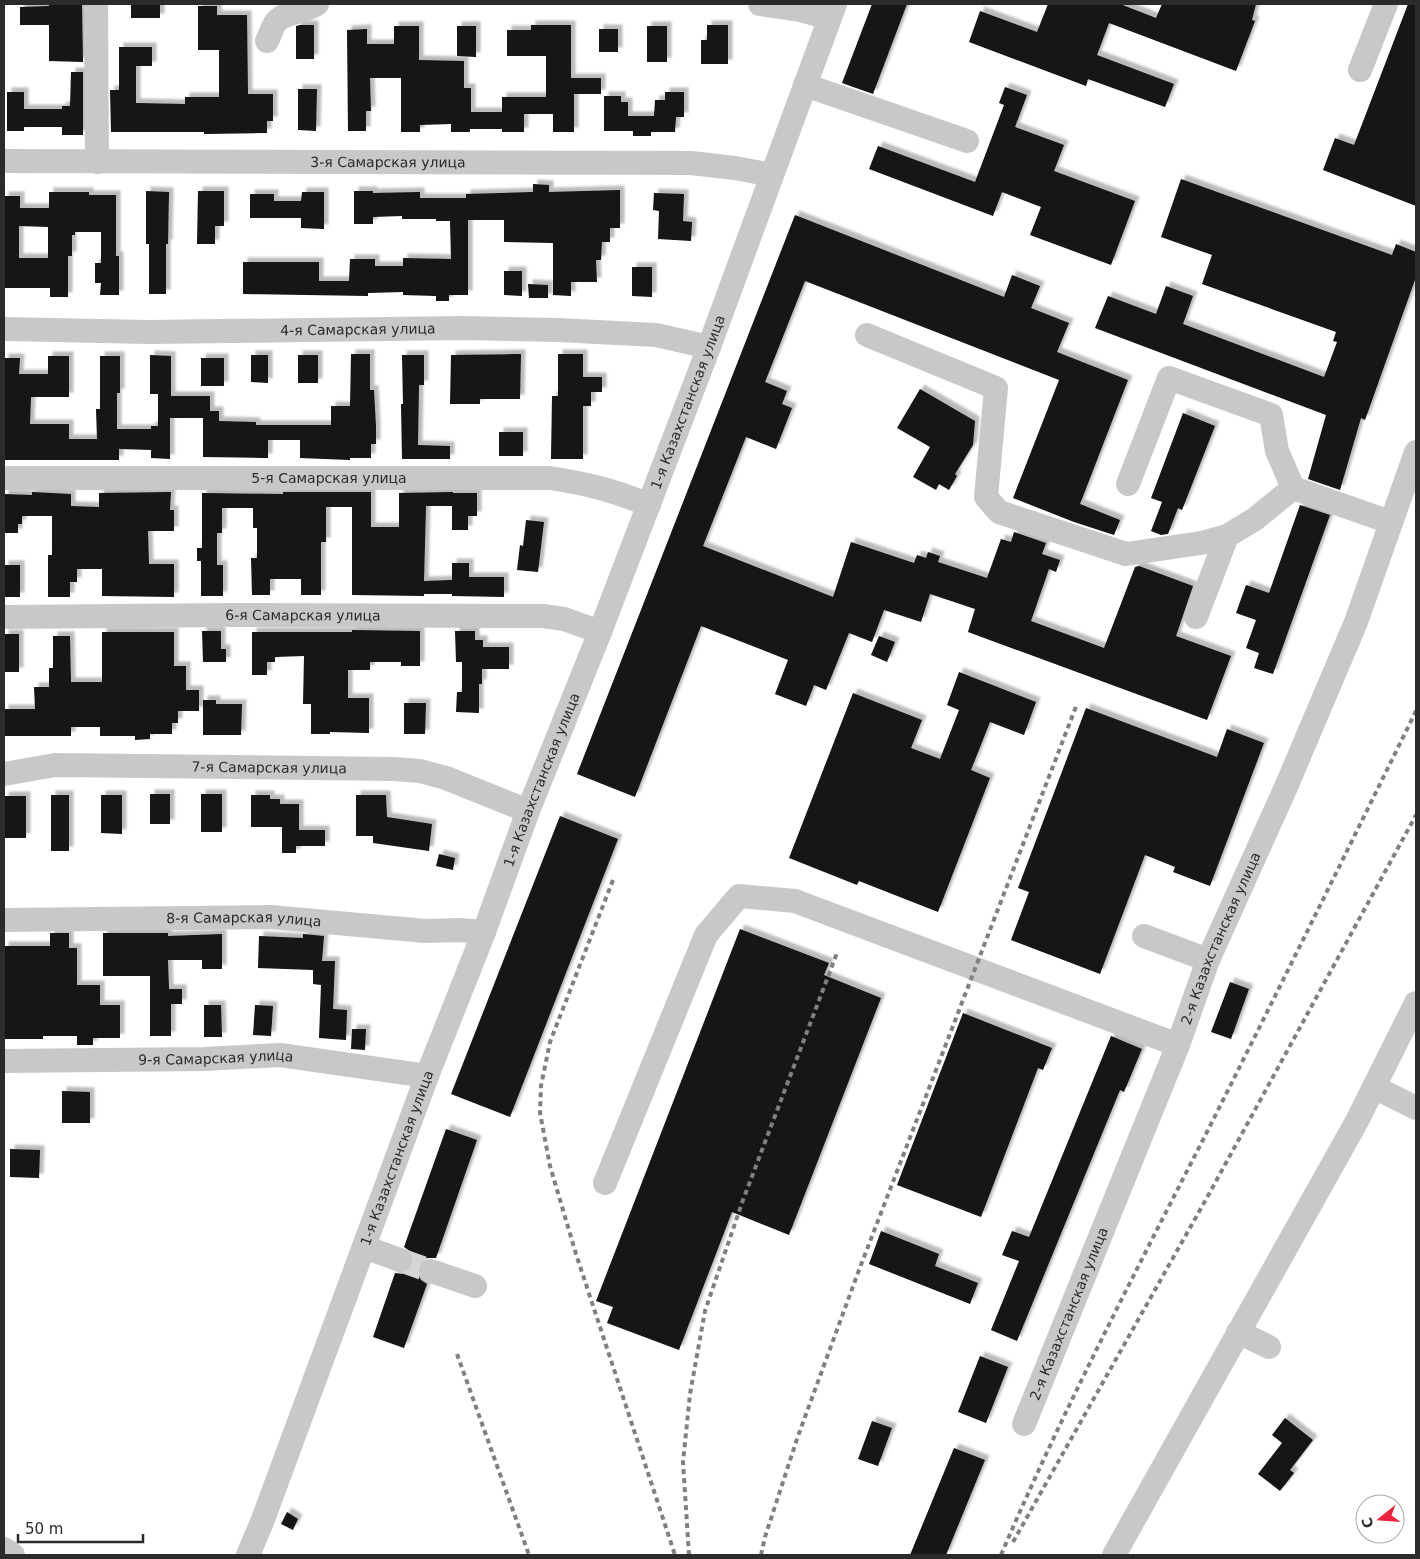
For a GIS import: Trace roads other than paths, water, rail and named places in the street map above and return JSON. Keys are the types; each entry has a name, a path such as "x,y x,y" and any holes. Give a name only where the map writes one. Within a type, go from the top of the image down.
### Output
{"street":[{"path":"96,4 97,162"},
{"path":"268,41 276,22 288,14 311,8 317,4"},
{"path":"760,4 800,10 832,11"},
{"path":"1360,70 1386,4"},
{"name":"1-я Казахстанская улица","path":"248,1555 528,811 600,632 709,348 832,11"},
{"path":"805,85 966,142"},
{"name":"3-я Самарская улица","path":"4,161 691,163 735,168 772,175"},
{"name":"4-я Самарская улица","path":"4,329 148,332 462,328 558,330 656,335 709,348"},
{"path":"867,336 996,388 986,497 999,512 1126,554 1201,543 1226,536 1255,519 1292,488"},
{"path":"1128,484 1169,378 1271,415 1277,451 1292,488 1390,522"},
{"name":"2-я Казахстанская улица","path":"1024,1424 1178,1045 1208,960 1286,787 1356,622 1416,452"},
{"name":"5-я Самарская улица","path":"4,478 550,478 586,483 649,505"},
{"path":"1196,617 1226,536"},
{"name":"6-я Самарская улица","path":"4,616 543,616 564,619 600,632"},
{"name":"7-я Самарская улица","path":"4,774 55,765 394,769 420,771 446,778 528,811"},
{"path":"605,1184 706,935 739,896 795,901 1178,1045"},
{"name":"8-я Самарская улица","path":"4,920 270,917 426,931 459,930 484,932"},
{"path":"1144,936 1208,960"},
{"path":"1114,1555 1357,1121 1416,1003"},
{"name":"9-я Самарская улица","path":"4,1061 204,1059 280,1055 427,1076"},
{"path":"1374,1087 1416,1108"},
{"path":"364,1247 400,1260"},
{"path":"431,1271 475,1286"},
{"path":"1238,1332 1269,1347"},
{"path":"4,1548 13,1555"}],"tunnel":[{"path":"400,1260 431,1271"}],"railway":[{"path":"761,1555 765,1537 798,1436 859,1270 1077,704"},
{"path":"1001,1555 1049,1447 1101,1341 1416,711"},
{"path":"1013,1542 1209,1194 1416,815"},
{"path":"613,880 550,1042 541,1086 540,1113 550,1166 576,1254 675,1555"},
{"path":"689,1555 683,1462 690,1394 705,1311 743,1200 837,953"},
{"path":"457,1354 529,1555"}]}
